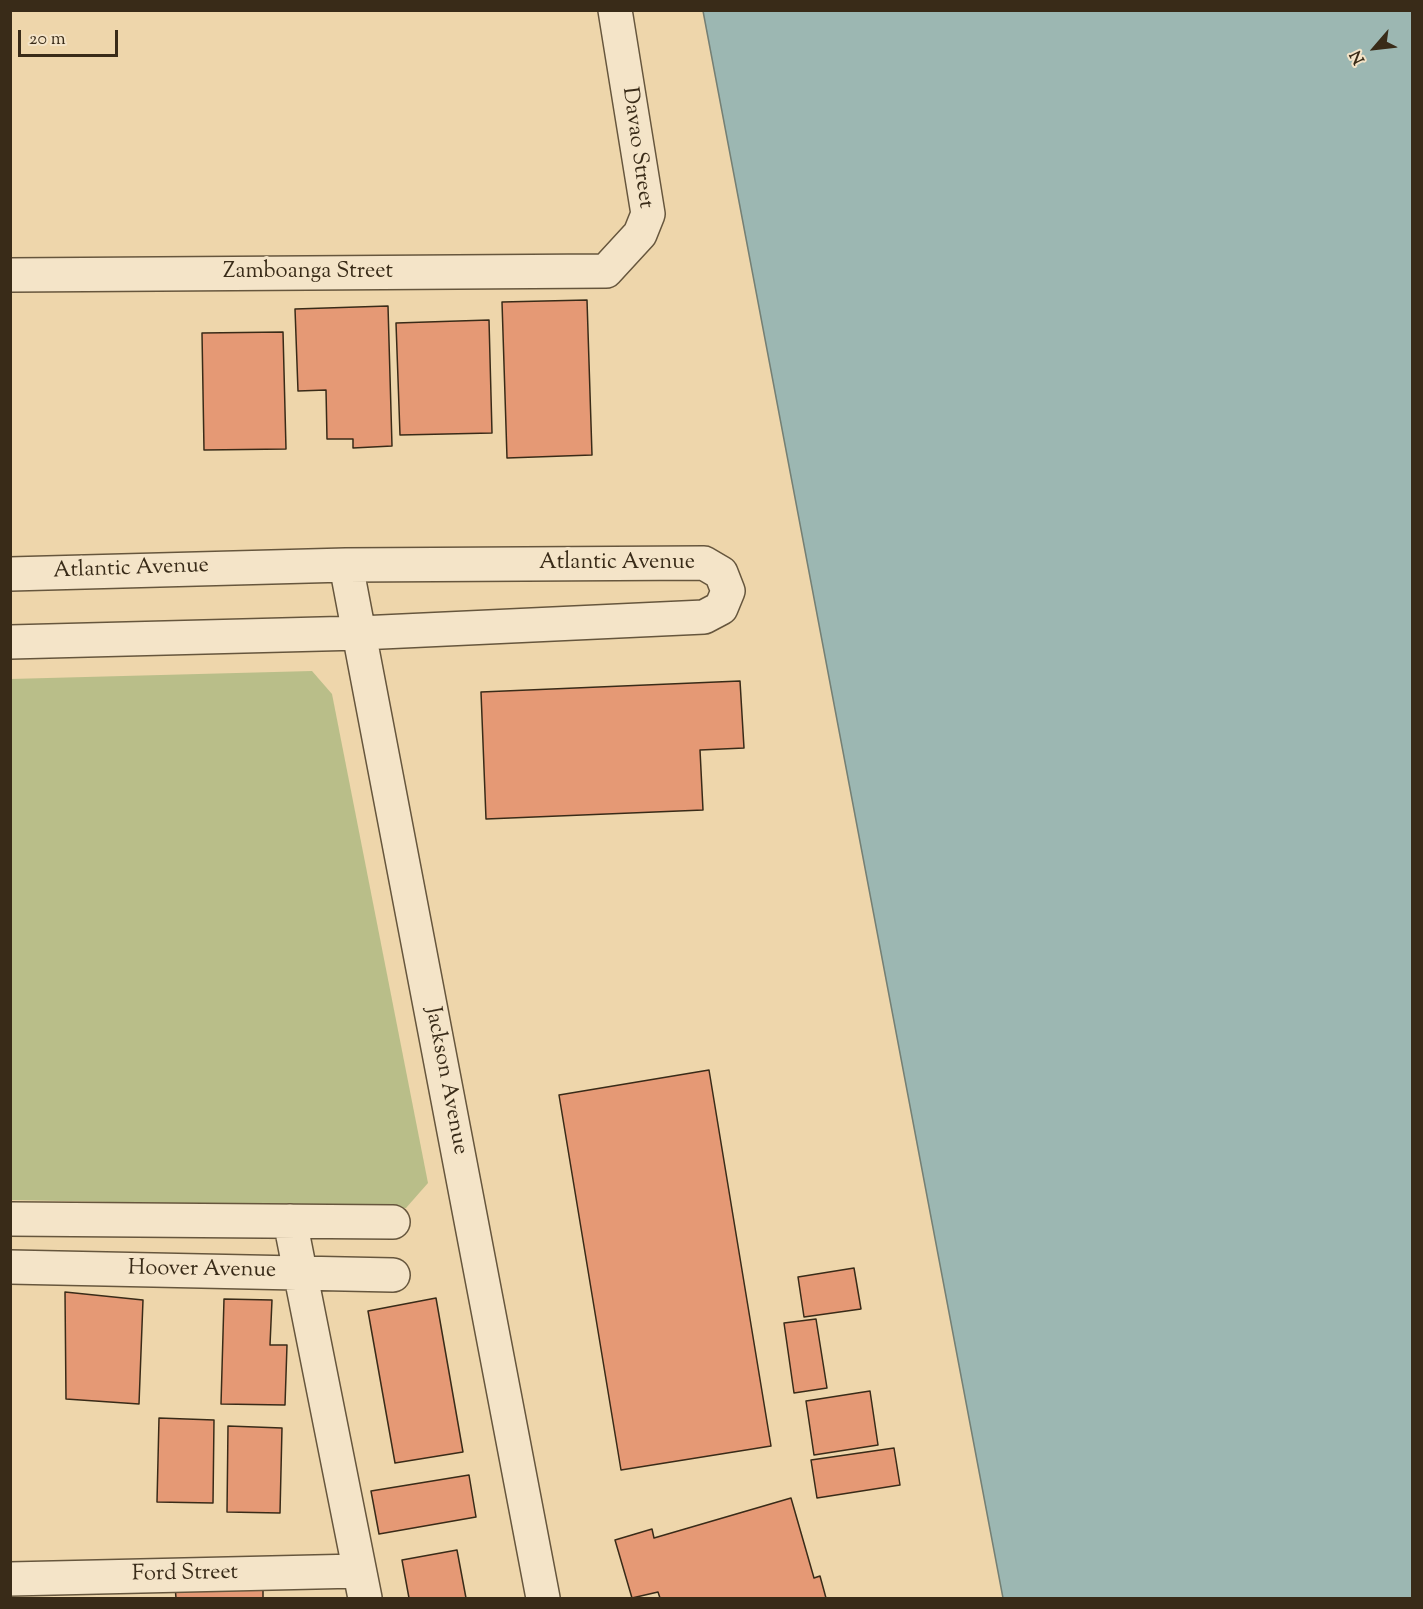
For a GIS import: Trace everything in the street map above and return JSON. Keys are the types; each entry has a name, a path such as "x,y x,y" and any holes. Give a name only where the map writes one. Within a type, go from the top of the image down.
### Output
{"street":[{"name":"Davao Street","path":"606,271 640,234 648,214 615,10"},
{"name":"Zamboanga Street","path":"10,275 606,271"},
{"name":"Atlantic Avenue","path":"10,574 346,565 704,563 721,573 728,591 721,608 704,617 360,633 10,642"},
{"name":"Jackson Avenue","path":"346,565 543,1599"},
{"path":"10,1219 393,1222"},
{"path":"290,1221 362,1585"},
{"name":"Hoover Avenue","path":"10,1267 393,1275"},
{"name":"Ford Street","path":"10,1579 362,1585"}],"green space":[{"path":"312,671 332,694 428,1183 406,1208 11,1200 10,679"}],"water":[{"path":"703,11 1412,11 1412,1598 1003,1598"}],"building":[{"path":"587,300 592,455 507,458 502,302"},
{"path":"388,306 392,446 353,448 353,439 327,439 326,390 298,391 295,309"},
{"path":"489,320 492,433 400,435 396,323"},
{"path":"283,332 286,449 204,450 202,333"},
{"path":"740,681 744,748 700,750 703,810 486,819 481,692"},
{"path":"709,1070 771,1446 621,1470 559,1095"},
{"path":"854,1268 861,1309 804,1317 798,1277"},
{"path":"65,1292 143,1300 139,1404 66,1399"},
{"path":"436,1298 463,1452 395,1463 368,1311"},
{"path":"224,1299 272,1300 270,1345 287,1345 285,1405 221,1404"},
{"path":"816,1319 827,1388 794,1393 784,1323"},
{"path":"870,1391 878,1445 814,1455 806,1401"},
{"path":"159,1418 214,1420 213,1503 157,1502"},
{"path":"228,1426 282,1428 280,1513 227,1512"},
{"path":"894,1448 900,1485 817,1498 811,1460"},
{"path":"469,1475 476,1517 379,1534 371,1491"},
{"path":"791,1498 814,1578 820,1576 826,1598 660,1598 658,1592 632,1598 615,1540 652,1529 654,1538"},
{"path":"457,1550 466,1598 409,1598 402,1560"},
{"path":"263,1584 263,1598 176,1598 175,1586"}]}
